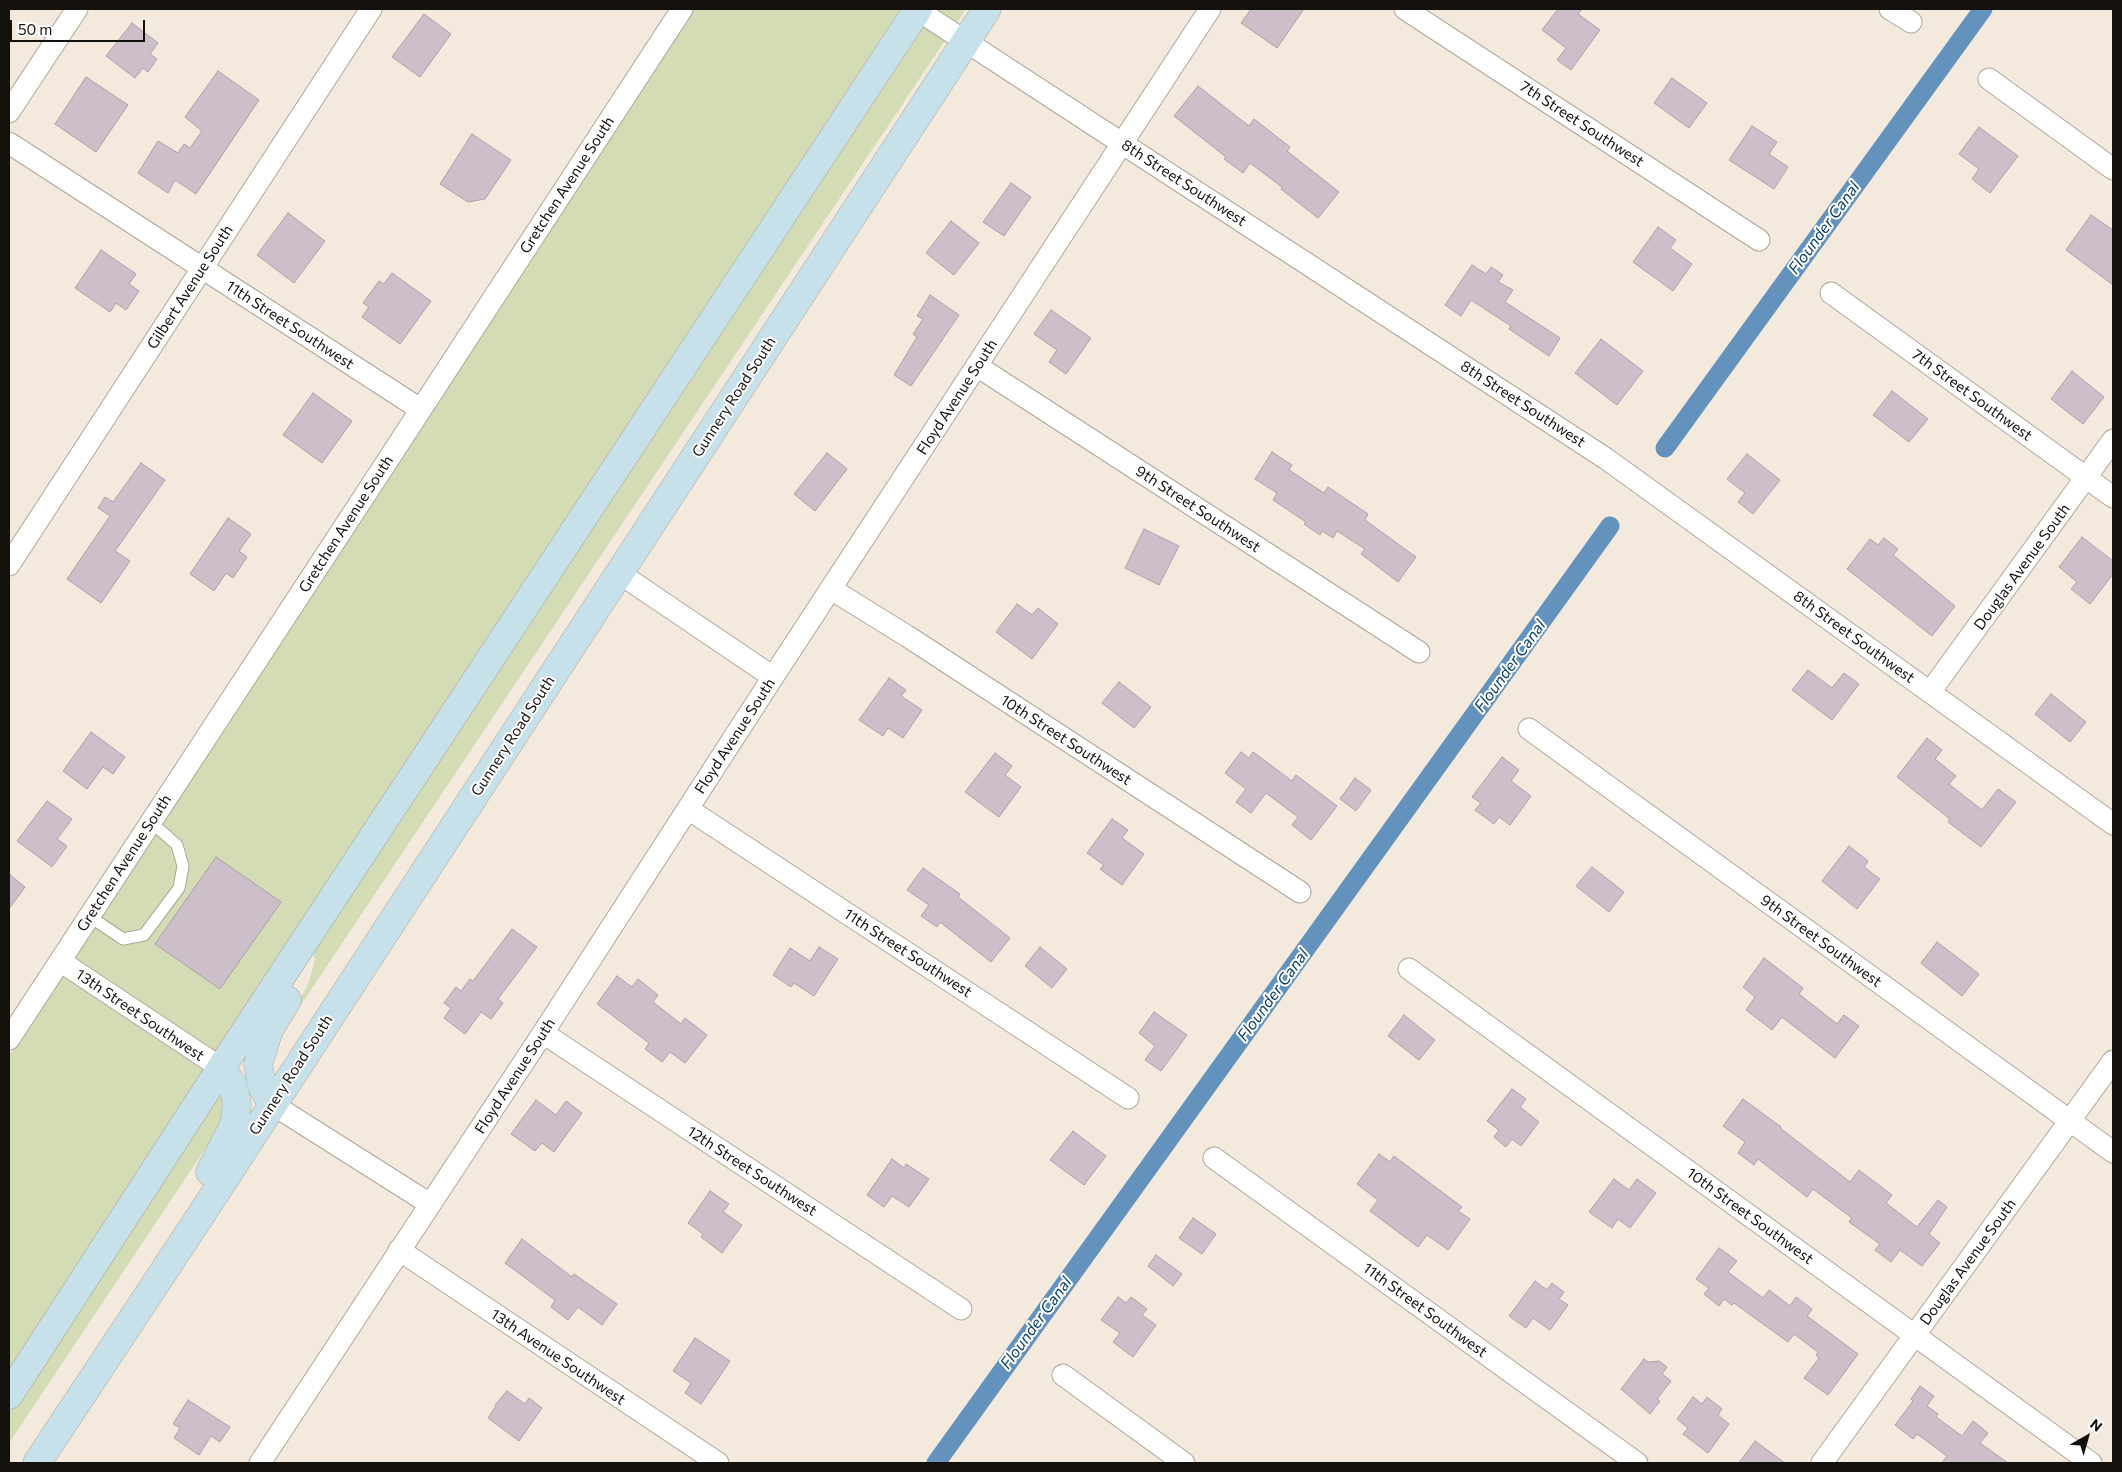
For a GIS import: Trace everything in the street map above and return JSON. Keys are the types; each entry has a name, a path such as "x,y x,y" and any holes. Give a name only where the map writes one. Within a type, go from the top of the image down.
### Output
{"main road":[{"path":"9,1395 221,1068 917,9"},
{"name":"Gunnery Road South","path":"37,1463 199,1218 987,9"},
{"path":"272,1104 262,1086 258,1064 269,1030 298,984 305,958 303,944"},
{"path":"199,1218 198,1196 234,1125 236,1104 233,1085 221,1068"}],"street":[{"path":"9,112 77,9"},
{"name":"Gilbert Avenue South","path":"9,565 371,9"},
{"name":"Gretchen Avenue South","path":"9,1039 682,9"},
{"name":"8th Street Southwest","path":"917,9 1605,458 2113,824"},
{"name":"Floyd Avenue South","path":"260,1463 543,1033 1210,9"},
{"name":"7th Street Southwest","path":"1404,9 1759,240"},
{"path":"1890,9 1911,22"},
{"path":"1989,79 2113,169"},
{"name":"11th Street Southwest","path":"9,143 420,409"},
{"name":"7th Street Southwest","path":"1831,293 2113,497"},
{"name":"9th Street Southwest","path":"977,366 1419,652"},
{"name":"Douglas Avenue South","path":"1930,692 2113,440"},
{"path":"619,573 774,676"},
{"name":"10th Street Southwest","path":"831,589 916,642 1300,892"},
{"name":"9th Street Southwest","path":"1529,729 2113,1152"},
{"name":"11th Street Southwest","path":"688,809 1128,1098"},
{"name":"13th Street Southwest","path":"60,961 221,1068"},
{"name":"10th Street Southwest","path":"1409,970 2091,1463"},
{"name":"12th Street Southwest","path":"543,1033 961,1309"},
{"name":"Douglas Avenue South","path":"1822,1463 2113,1061"},
{"path":"272,1104 430,1204"},
{"name":"11th Street Southwest","path":"1214,1158 1637,1463"},
{"name":"13th Avenue Southwest","path":"399,1250 718,1463"},
{"path":"1063,1375 1184,1463"}],"lane":[{"path":"89,916 123,939 144,936 179,888 183,866 177,845 151,822"}],"green space":[{"path":"693,9 906,9 9,1378 9,1056"},
{"path":"929,9 966,9 274,1045 278,1034 308,985 315,960 313,946"},
{"path":"221,1086 225,1119 9,1443 9,1412"}],"building":[{"path":"1251,9 1304,9 1277,48 1241,23"},
{"path":"1558,9 1582,9 1578,14 1600,30 1571,70 1557,60 1566,48 1542,30"},
{"path":"424,14 451,34 420,77 392,57"},
{"path":"132,23 158,43 150,54 157,59 148,72 143,68 135,78 106,56"},
{"path":"218,71 259,100 196,194 175,180 168,193 138,173 158,141 178,153 184,144 190,148 202,131 185,117"},
{"path":"86,77 128,105 96,152 55,124"},
{"path":"1672,78 1707,103 1689,128 1654,103"},
{"path":"1198,86 1249,126 1254,119 1290,147 1287,151 1339,192 1318,218 1250,163 1243,173 1224,159 1226,157 1174,116"},
{"path":"1752,126 1777,142 1769,154 1788,167 1774,189 1729,160"},
{"path":"1979,127 2018,156 1990,193 1972,179 1979,169 1959,154"},
{"path":"472,134 511,160 485,199 468,202 440,184"},
{"path":"1011,183 1031,197 1004,236 983,222"},
{"path":"288,213 325,241 294,283 257,255"},
{"path":"2091,215 2113,230 2113,285 2066,250"},
{"path":"951,221 979,243 954,275 926,253"},
{"path":"1658,227 1676,240 1670,248 1692,264 1673,291 1633,262"},
{"path":"101,250 136,274 129,284 139,291 126,310 116,303 110,312 75,288"},
{"path":"1472,265 1486,274 1491,267 1503,275 1498,282 1513,290 1505,302 1560,338 1549,356 1509,329 1511,326 1471,300 1461,316 1445,305"},
{"path":"392,273 431,301 400,344 362,317 369,307 363,303 379,281 384,284"},
{"path":"930,295 959,315 911,386 894,375 917,337 913,334 923,319 917,316"},
{"path":"1051,310 1091,338 1066,374 1049,362 1057,350 1034,334"},
{"path":"1601,339 1643,371 1617,405 1575,373"},
{"path":"2072,371 2104,397 2083,424 2051,399"},
{"path":"1892,391 1928,419 1909,442 1873,415"},
{"path":"313,393 352,421 322,463 283,435"},
{"path":"1272,452 1292,465 1289,470 1324,493 1328,487 1368,514 1365,520 1416,557 1398,582 1361,554 1365,549 1337,531 1333,538 1322,531 1320,535 1304,524 1306,522 1273,500 1277,493 1255,479"},
{"path":"827,453 847,469 815,511 794,494"},
{"path":"1747,454 1780,480 1753,514 1738,502 1745,493 1727,479"},
{"path":"141,463 165,480 115,551 130,561 101,603 67,579 110,516 98,508 105,497 113,502"},
{"path":"228,518 251,534 239,551 247,557 233,578 226,573 214,591 190,574"},
{"path":"1144,529 1179,546 1159,585 1125,568"},
{"path":"2082,537 2113,561 2113,574 2090,604 2071,589 2077,582 2059,567"},
{"path":"1884,538 1898,549 1893,555 1955,606 1932,636 1847,569 1870,539 1878,545"},
{"path":"1017,604 1032,615 1038,608 1058,624 1032,659 996,632"},
{"path":"1808,670 1832,688 1844,673 1859,684 1832,720 1792,690"},
{"path":"889,678 906,690 901,696 922,710 903,738 888,728 883,736 859,720"},
{"path":"1119,682 1151,707 1134,728 1102,703"},
{"path":"2051,694 2086,722 2070,742 2035,714"},
{"path":"91,732 125,757 113,774 103,767 87,789 63,771"},
{"path":"1927,738 1942,750 1935,759 1956,776 1949,784 1982,810 1998,789 2016,802 1981,847 1948,822 1950,819 1897,777"},
{"path":"1241,752 1249,758 1253,752 1292,781 1296,775 1337,806 1311,840 1292,825 1298,817 1266,793 1251,813 1236,802 1246,789 1225,773"},
{"path":"995,753 1012,766 1005,775 1021,787 999,817 965,792"},
{"path":"1502,757 1519,770 1511,781 1531,796 1510,825 1499,817 1494,824 1475,810 1481,803 1472,797"},
{"path":"1355,778 1371,790 1356,811 1340,799"},
{"path":"47,801 72,819 57,839 67,846 52,867 17,841"},
{"path":"1112,819 1128,830 1122,838 1144,854 1122,885 1100,869 1104,865 1087,853"},
{"path":"1849,846 1868,861 1864,867 1880,879 1857,909 1822,881"},
{"path":"216,857 281,902 220,989 155,944"},
{"path":"1592,867 1624,892 1609,912 1576,886"},
{"path":"923,868 960,894 958,897 1010,938 991,962 940,922 937,927 921,916 929,905 907,890"},
{"path":"9,874 25,887 9,909"},
{"path":"512,929 537,947 498,999 503,1003 491,1019 481,1012 465,1034 444,1018 451,1008 444,1003 456,987 461,991 470,979 473,981"},
{"path":"1937,942 1979,974 1962,996 1921,963"},
{"path":"819,947 838,959 814,996 794,983 791,987 773,975 790,948 810,961"},
{"path":"1040,947 1067,969 1052,988 1025,966"},
{"path":"1764,958 1803,988 1799,994 1837,1024 1844,1015 1859,1026 1835,1058 1782,1017 1772,1030 1746,1010 1755,997 1743,987"},
{"path":"617,976 632,987 638,979 658,995 653,1002 681,1024 685,1018 707,1035 685,1063 670,1052 662,1062 645,1049 649,1043 597,1004"},
{"path":"1154,1012 1187,1035 1161,1071 1145,1060 1155,1046 1139,1033"},
{"path":"1404,1015 1435,1040 1419,1060 1388,1036"},
{"path":"1512,1089 1526,1099 1520,1107 1539,1122 1521,1146 1512,1139 1506,1147 1494,1137 1499,1130 1487,1121"},
{"path":"1743,1099 1850,1182 1859,1170 1892,1195 1886,1203 1917,1227 1938,1200 1947,1207 1929,1234 1940,1243 1922,1266 1900,1250 1891,1262 1875,1250 1880,1244 1849,1222 1852,1218 1813,1189 1807,1197 1758,1159 1754,1165 1738,1153 1745,1142 1723,1126"},
{"path":"536,1100 556,1115 566,1101 582,1113 554,1152 542,1143 535,1151 511,1134"},
{"path":"1073,1131 1106,1156 1084,1185 1050,1160"},
{"path":"1379,1154 1390,1162 1394,1156 1462,1207 1458,1211 1470,1219 1448,1250 1427,1235 1418,1247 1370,1211 1378,1200 1357,1184"},
{"path":"892,1159 904,1168 906,1164 929,1179 909,1207 892,1196 884,1207 867,1195"},
{"path":"1614,1179 1629,1190 1637,1179 1656,1193 1630,1228 1618,1219 1612,1228 1589,1212"},
{"path":"710,1191 729,1204 723,1212 742,1225 722,1253 701,1237 703,1234 688,1223"},
{"path":"1193,1218 1216,1234 1202,1254 1179,1238"},
{"path":"522,1239 572,1277 574,1274 617,1304 602,1325 578,1307 568,1320 551,1307 555,1300 505,1263"},
{"path":"1719,1248 1737,1261 1728,1272 1763,1298 1769,1290 1790,1306 1796,1297 1812,1309 1807,1316 1858,1354 1828,1395 1804,1378 1819,1358 1816,1355 1818,1352 1794,1334 1788,1342 1734,1303 1732,1305 1724,1299 1719,1306 1704,1294 1709,1288 1696,1279"},
{"path":"1156,1255 1182,1274 1173,1286 1148,1266"},
{"path":"1535,1281 1547,1290 1552,1283 1564,1292 1559,1299 1568,1305 1550,1330 1533,1318 1526,1328 1509,1316"},
{"path":"1118,1297 1126,1303 1131,1297 1147,1309 1142,1315 1156,1325 1133,1357 1113,1342 1120,1333 1101,1320"},
{"path":"695,1338 730,1361 701,1404 685,1393 691,1383 673,1371"},
{"path":"1644,1359 1648,1362 1659,1361 1667,1367 1662,1374 1671,1381 1657,1399 1660,1401 1650,1414 1621,1389"},
{"path":"1920,1386 1934,1396 1927,1406 1938,1414 1936,1417 1962,1436 1973,1421 1988,1433 1980,1443 2008,1463 1942,1463 1947,1456 1917,1434 1913,1439 1895,1425 1913,1401 1911,1399"},
{"path":"507,1391 525,1404 529,1398 542,1408 519,1441 488,1418 495,1405"},
{"path":"1693,1397 1702,1404 1707,1397 1722,1409 1718,1415 1729,1424 1708,1453 1683,1434 1688,1428 1677,1419"},
{"path":"188,1400 230,1427 220,1442 211,1436 199,1455 174,1438 180,1428 173,1424"},
{"path":"1755,1441 1785,1463 1739,1463"}],"waterway":[{"name":"Flounder Canal","path":"1665,448 1983,9"},
{"name":"Flounder Canal","path":"936,1463 1610,526"}]}
